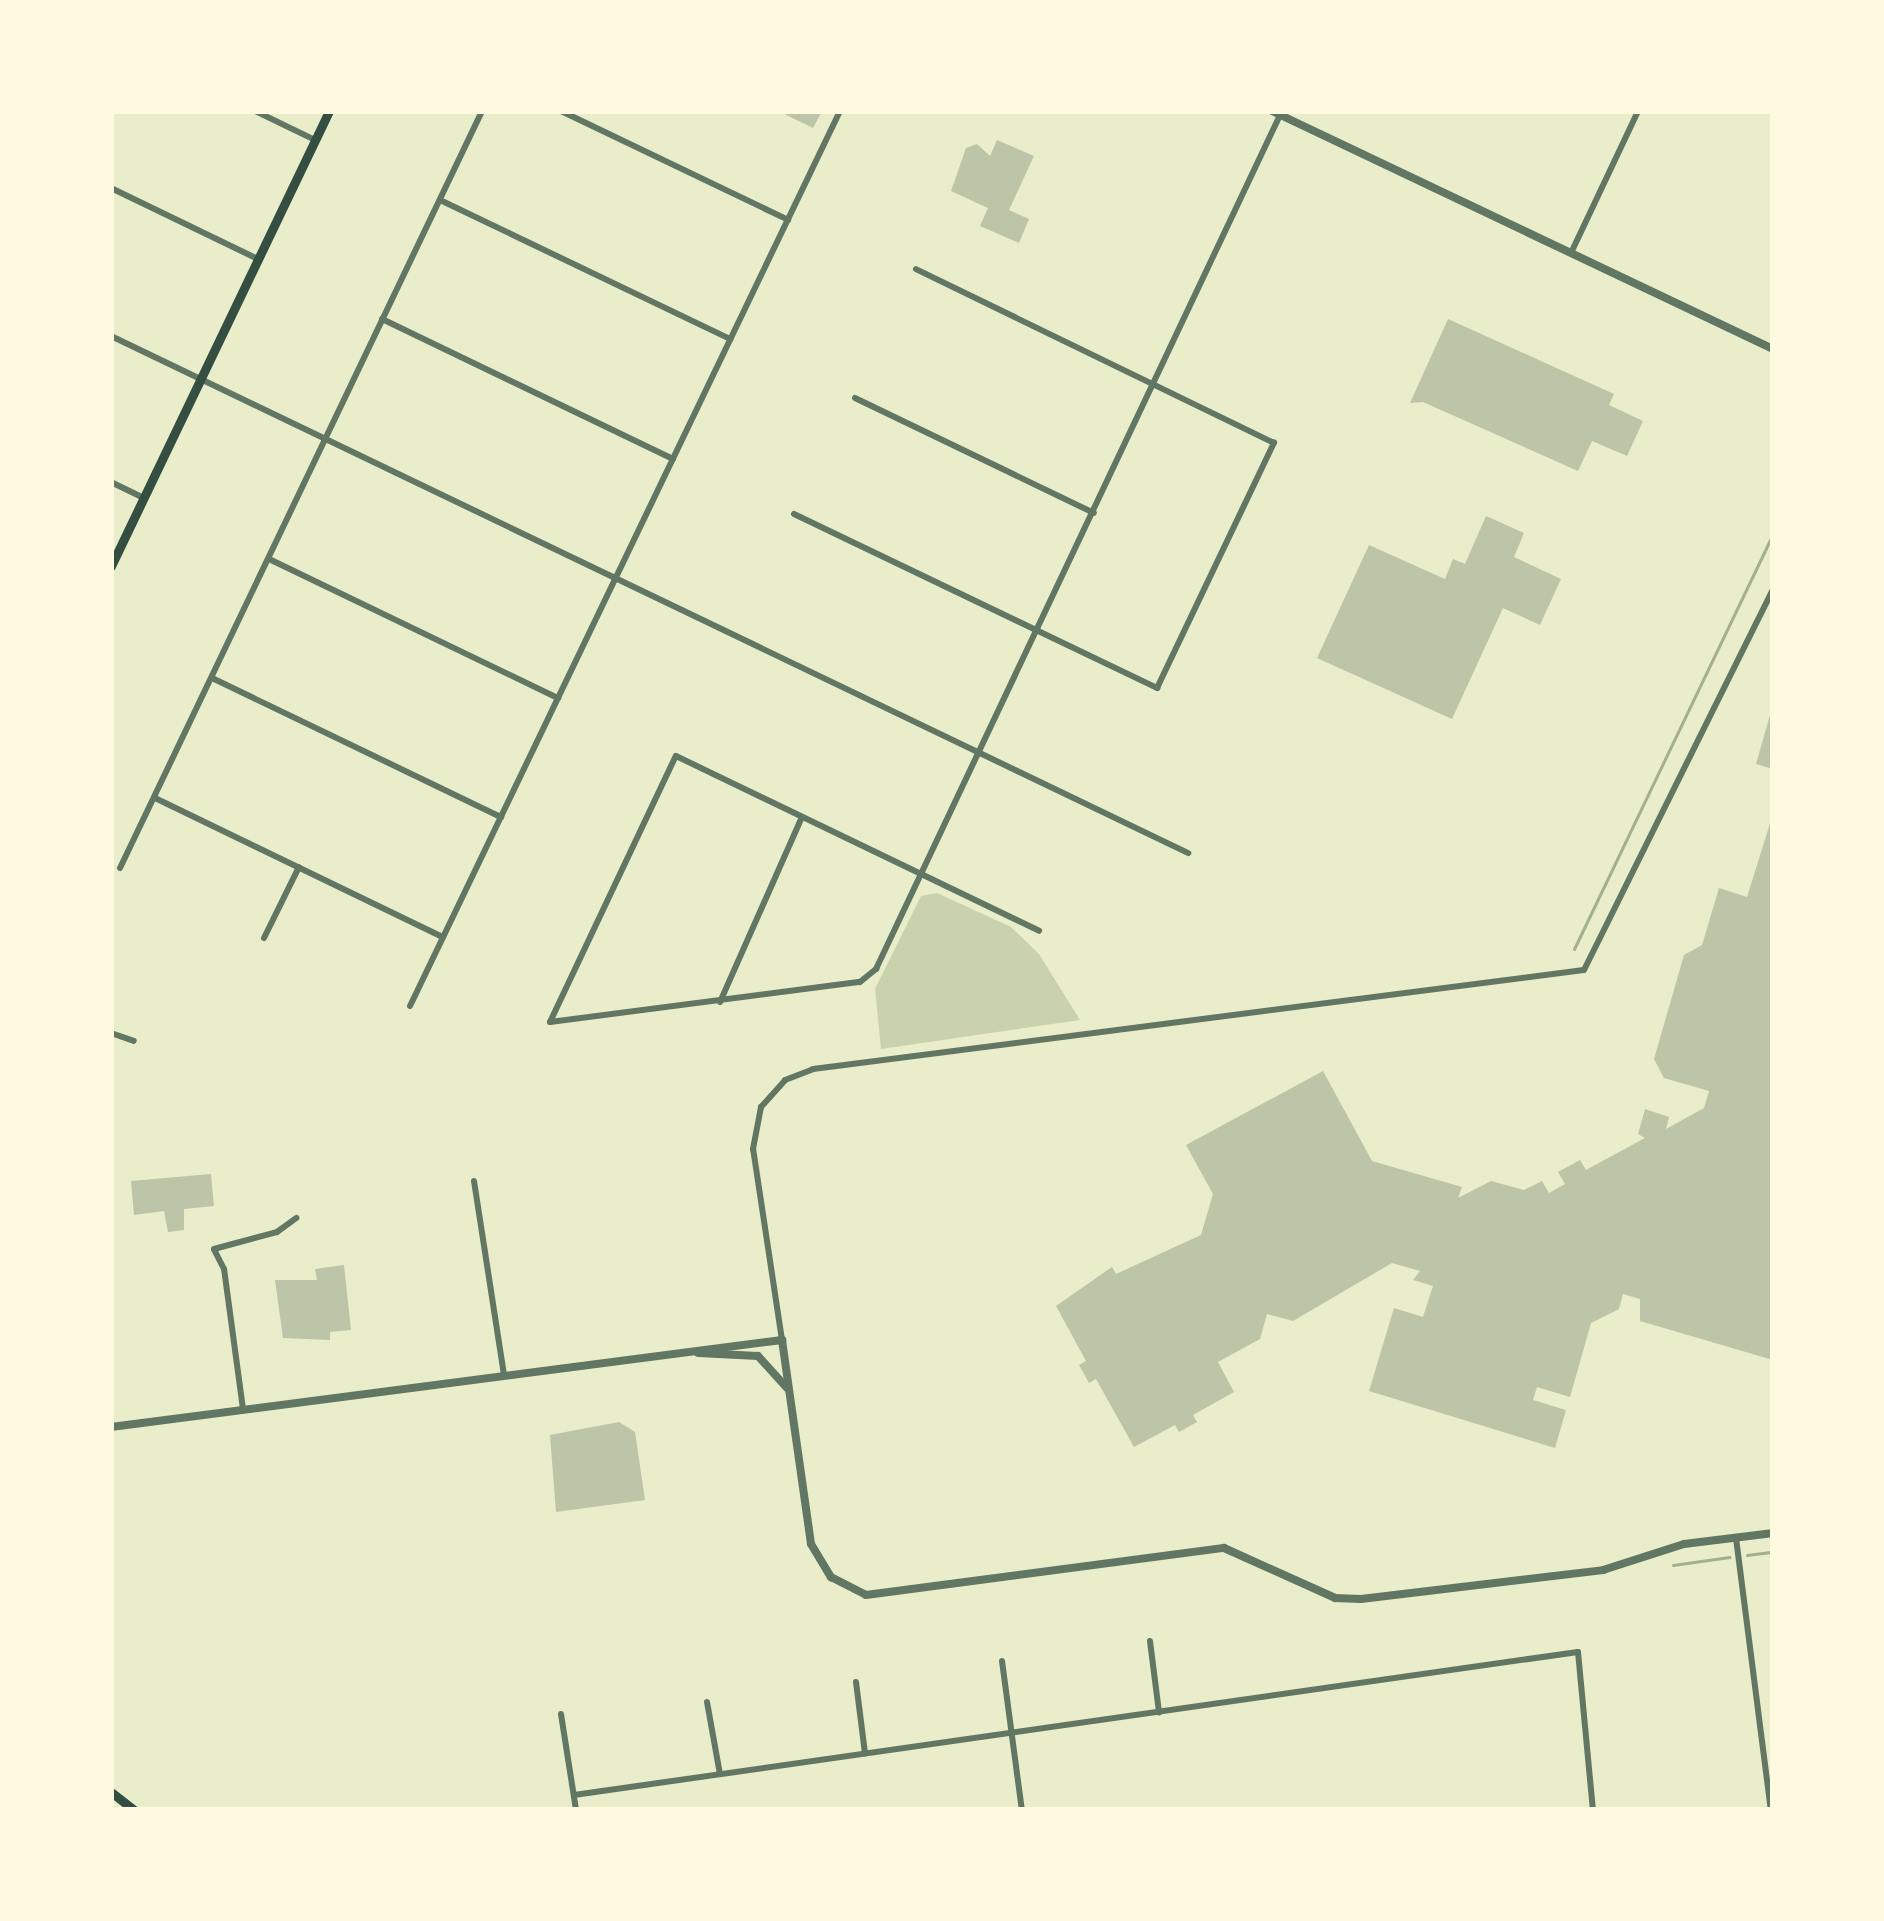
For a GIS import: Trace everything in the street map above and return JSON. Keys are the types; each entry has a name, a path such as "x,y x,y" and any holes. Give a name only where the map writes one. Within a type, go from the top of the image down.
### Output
{"main road":[{"path":"111,566 329,111"},
{"path":"111,1792 134,1810"}],"street":[{"path":"255,111 315,140"},
{"path":"120,868 482,111"},
{"path":"561,111 788,220"},
{"path":"410,1006 840,111"},
{"path":"1571,253 1638,111"},
{"path":"1039,931 921,874 802,817 676,756 550,1022 719,1002 869,977 921,874 980,753 1155,386 1277,112 1773,349"},
{"path":"111,188 258,259"},
{"path":"440,200 730,340"},
{"path":"794,514 1157,688 1274,442 916,269"},
{"path":"382,319 673,459"},
{"path":"111,336 1188,853"},
{"path":"855,398 1094,513"},
{"path":"111,482 144,498"},
{"path":"268,558 558,698"},
{"path":"1773,589 1584,970 814,1069 785,1080 761,1107 753,1149 815,1555 831,1577 866,1594 1224,1548 1324,1594 1361,1600 1603,1570 1672,1547 1773,1533"},
{"path":"211,678 501,817"},
{"path":"153,797 443,937"},
{"path":"719,1002 802,817"},
{"path":"265,938 299,867"},
{"path":"111,1033 134,1041"},
{"path":"474,1181 504,1375"},
{"path":"243,1409 224,1269 214,1250 277,1232 296,1218"},
{"path":"111,1427 782,1340"},
{"path":"691,1352 758,1356 776,1368 789,1392"},
{"path":"1736,1538 1771,1810"},
{"path":"1150,1641 1159,1712"},
{"path":"574,1795 1578,1652 1593,1810"},
{"path":"1002,1661 1022,1810"},
{"path":"856,1682 865,1753"},
{"path":"707,1702 720,1774"},
{"path":"561,1714 576,1810"}],"green space":[{"path":"937,893 1011,927 1039,954 1080,1020 881,1049 875,989 921,896"}],"building":[{"path":"778,111 822,111 813,128"},
{"path":"997,140 1034,156 1009,210 1029,219 1019,243 980,226 988,208 951,191 966,148 977,144 990,156"},
{"path":"1448,319 1614,394 1609,405 1643,421 1627,456 1592,441 1578,471 1423,402 1410,403"},
{"path":"1486,516 1524,533 1514,557 1561,579 1540,625 1503,608 1452,719 1317,658 1369,545 1445,579 1453,559 1465,564"},
{"path":"1773,709 1773,769 1756,764"},
{"path":"1773,814 1773,1360 1640,1321 1640,1299 1623,1294 1619,1309 1591,1323 1570,1397 1537,1387 1533,1400 1566,1410 1555,1448 1369,1391 1394,1308 1423,1317 1433,1286 1413,1280 1420,1271 1392,1263 1293,1321 1267,1314 1260,1339 1218,1362 1234,1392 1193,1415 1197,1422 1179,1432 1175,1425 1134,1447 1096,1379 1089,1383 1079,1365 1086,1361 1056,1306 1112,1267 1116,1274 1201,1235 1213,1194 1186,1145 1323,1071 1372,1161 1462,1187 1458,1198 1491,1181 1524,1190 1542,1181 1549,1193 1565,1184 1558,1172 1580,1160 1586,1170 1645,1138 1638,1134 1645,1109 1669,1117 1666,1129 1704,1108 1709,1091 1664,1078 1654,1059 1684,955 1702,945 1719,888 1747,897"},
{"path":"211,1174 214,1206 184,1209 184,1230 168,1232 164,1211 134,1215 131,1181"},
{"path":"344,1265 351,1330 330,1332 330,1340 283,1338 275,1280 317,1280 315,1269"},
{"path":"619,1422 635,1432 645,1500 556,1512 550,1435"}],"waterway":[{"path":"1574,949 1773,533"},
{"path":"1747,1555 1773,1552"},
{"path":"1673,1565 1729,1557"}]}
